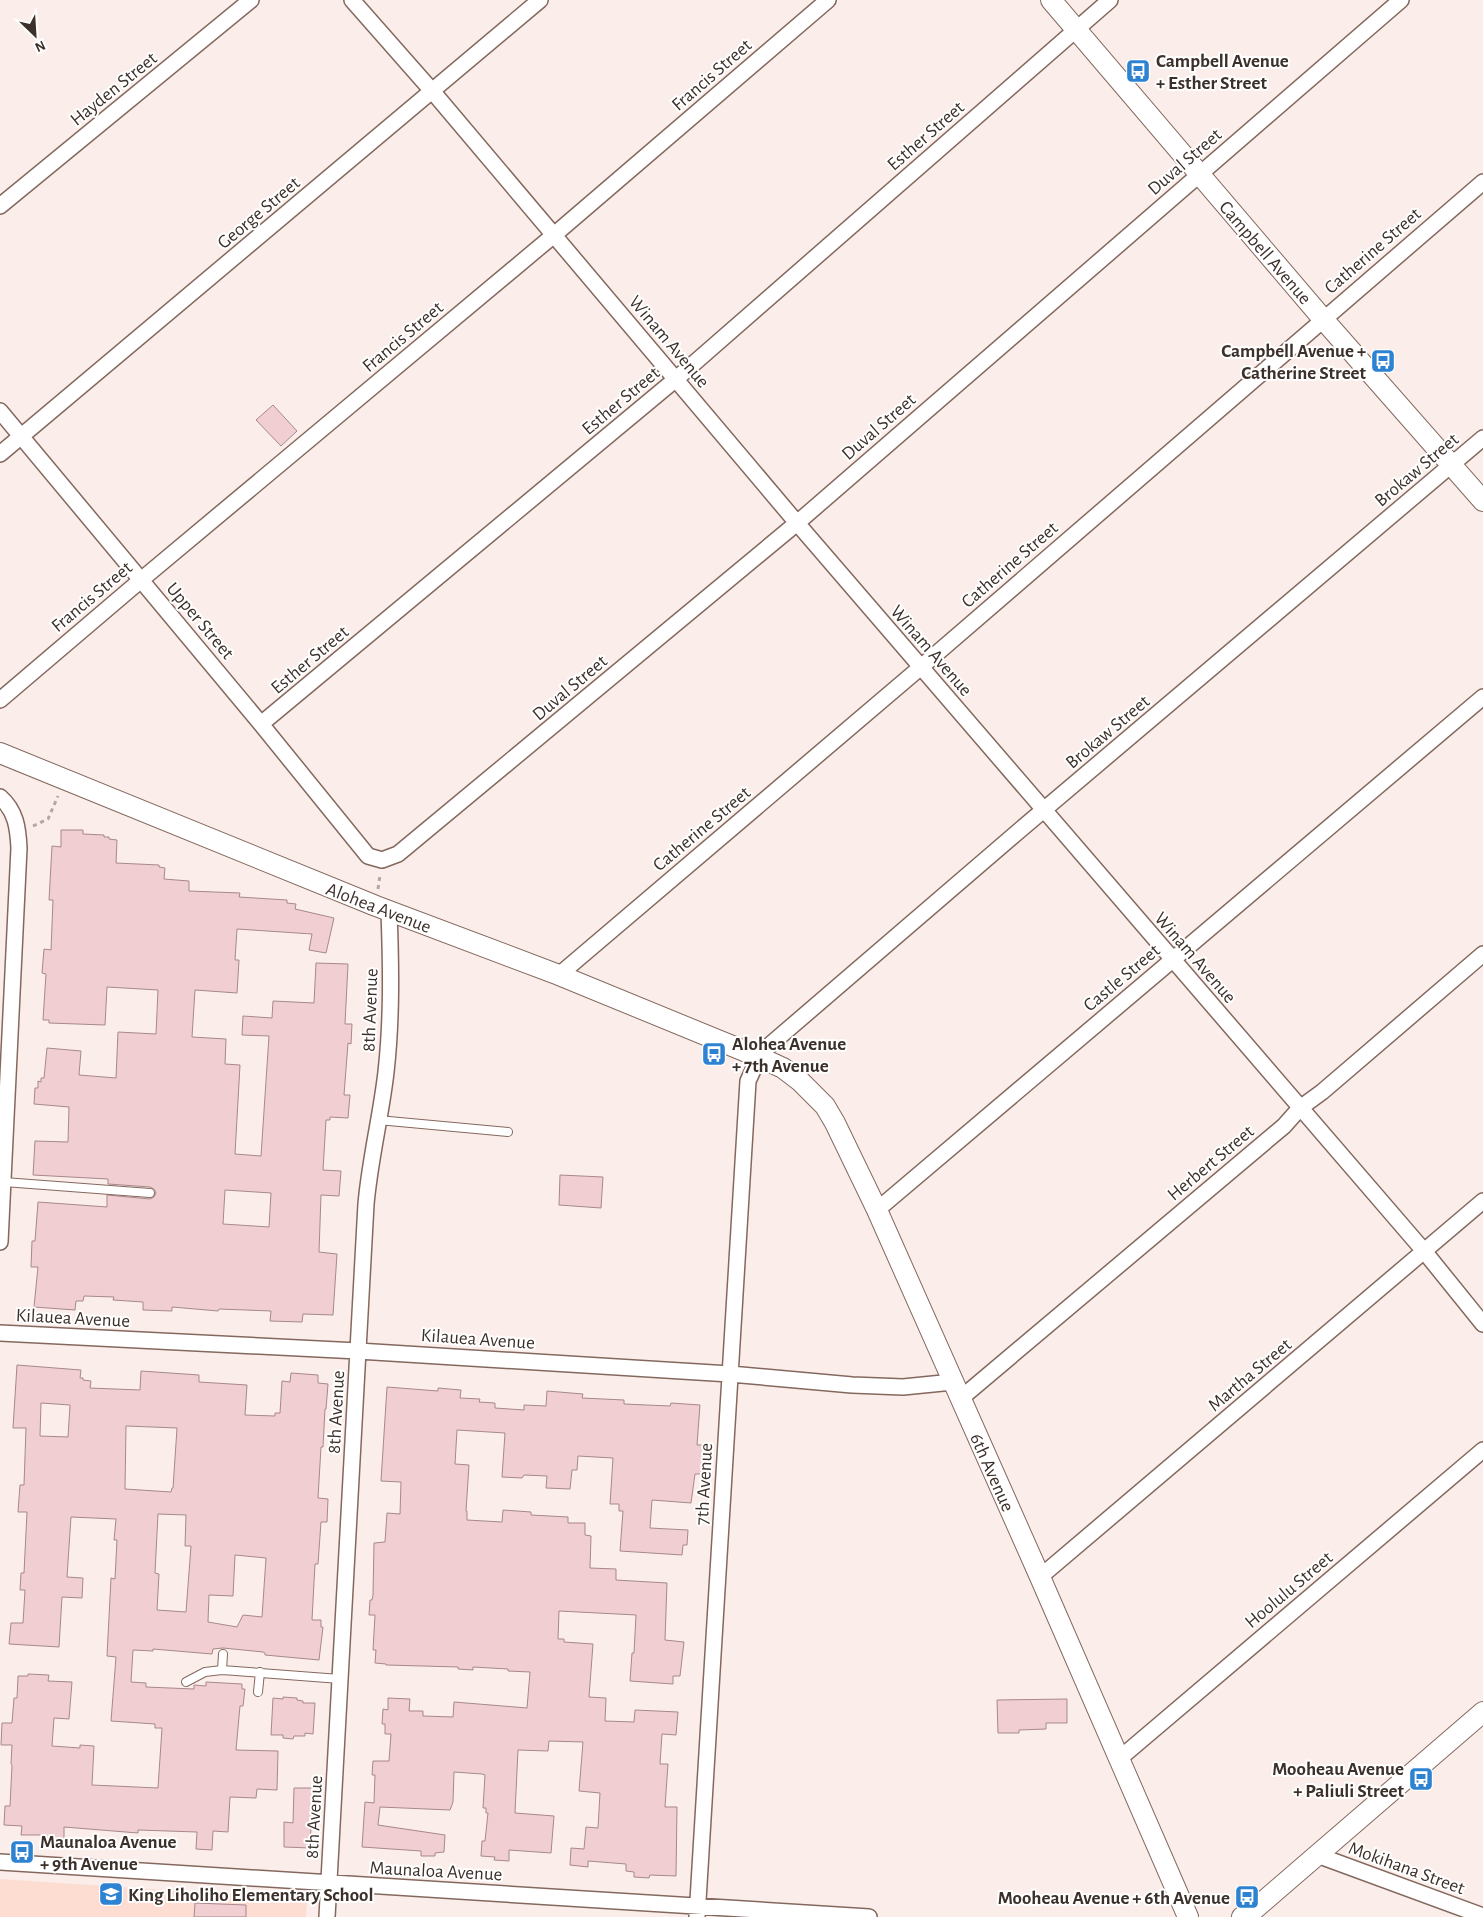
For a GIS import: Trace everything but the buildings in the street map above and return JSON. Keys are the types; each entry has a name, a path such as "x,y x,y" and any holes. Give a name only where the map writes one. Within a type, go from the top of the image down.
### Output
{"street":[{"name":"Hayden Street","path":"0,206 251,0"},
{"name":"Winam Avenue","path":"352,0 433,92 797,523 1424,1251 1483,1324"},
{"name":"George Street","path":"0,454 433,92 540,0"},
{"name":"Francis Street","path":"0,700 554,235 828,0"},
{"name":"Campbell Avenue","path":"1051,0 1323,318 1483,501"},
{"name":"Esther Street","path":"261,724 676,379 1110,0"},
{"name":"Duval Street","path":"375,858 398,854 797,523 1402,0"},
{"name":"Catherine Street","path":"559,975 921,667 1323,318 1483,182"},
{"name":"Upper Street","path":"0,411 375,858"},
{"name":"Brokaw Street","path":"759,1057 771,1044 1043,810 1483,438"},
{"name":"Castle Street","path":"878,1210 1483,697"},
{"name":"Alohea Avenue","path":"0,753 383,909 559,975 759,1057"},
{"path":"0,1242 19,848 15,817 4,801"},
{"name":"8th Avenue","path":"327,1917 366,1204 369,1172 386,1072 389,1027 391,987 383,909"},
{"name":"Herbert Street","path":"957,1390 1284,1126 1300,1108 1322,1092 1483,954"},
{"name":"6th Avenue","path":"759,1057 783,1068 816,1095 835,1123 878,1210 1188,1917"},
{"name":"7th Avenue","path":"697,1911 748,1081 759,1057"},
{"name":"Martha Street","path":"1040,1577 1483,1201"},
{"name":"Kilauea Avenue","path":"0,1333 358,1351 730,1374 852,1385 957,1390"},
{"name":"Hoolulu Street","path":"1119,1759 1483,1450"},
{"path":"1242,1917 1250,1913 1482,1714"},
{"name":"Mokihana Street","path":"1317,1855 1483,1916"},
{"name":"Maunaloa Avenue","path":"0,1862 329,1883 697,1911 869,1917"}],"lane":[{"path":"378,1120 508,1132"},
{"path":"4,1182 150,1192"},
{"path":"222,1670 224,1654"},
{"path":"186,1682 205,1672 222,1670 340,1679"},
{"path":"258,1692 260,1672"}],"path":[{"path":"48,819 65,779"},
{"path":"375,858 383,909"}],"shaded area":[{"name":"King Liholiho Elementary School","path":"0,1879 307,1899 306,1917 0,1917"}],"place":[{"name":"Campbell Avenue + Esther Street","path":"1138,71"},
{"name":"Campbell Avenue + Catherine Street","path":"1383,361"},
{"name":"Alohea Avenue + 7th Avenue","path":"714,1054"},
{"name":"Mooheau Avenue + Paliuli Street","path":"1421,1779"},
{"name":"Maunaloa Avenue + 9th Avenue","path":"22,1852"},
{"name":"King Liholiho Elementary School","path":"111,1894"},
{"name":"Mooheau Avenue + 6th Avenue","path":"1247,1897"}]}
